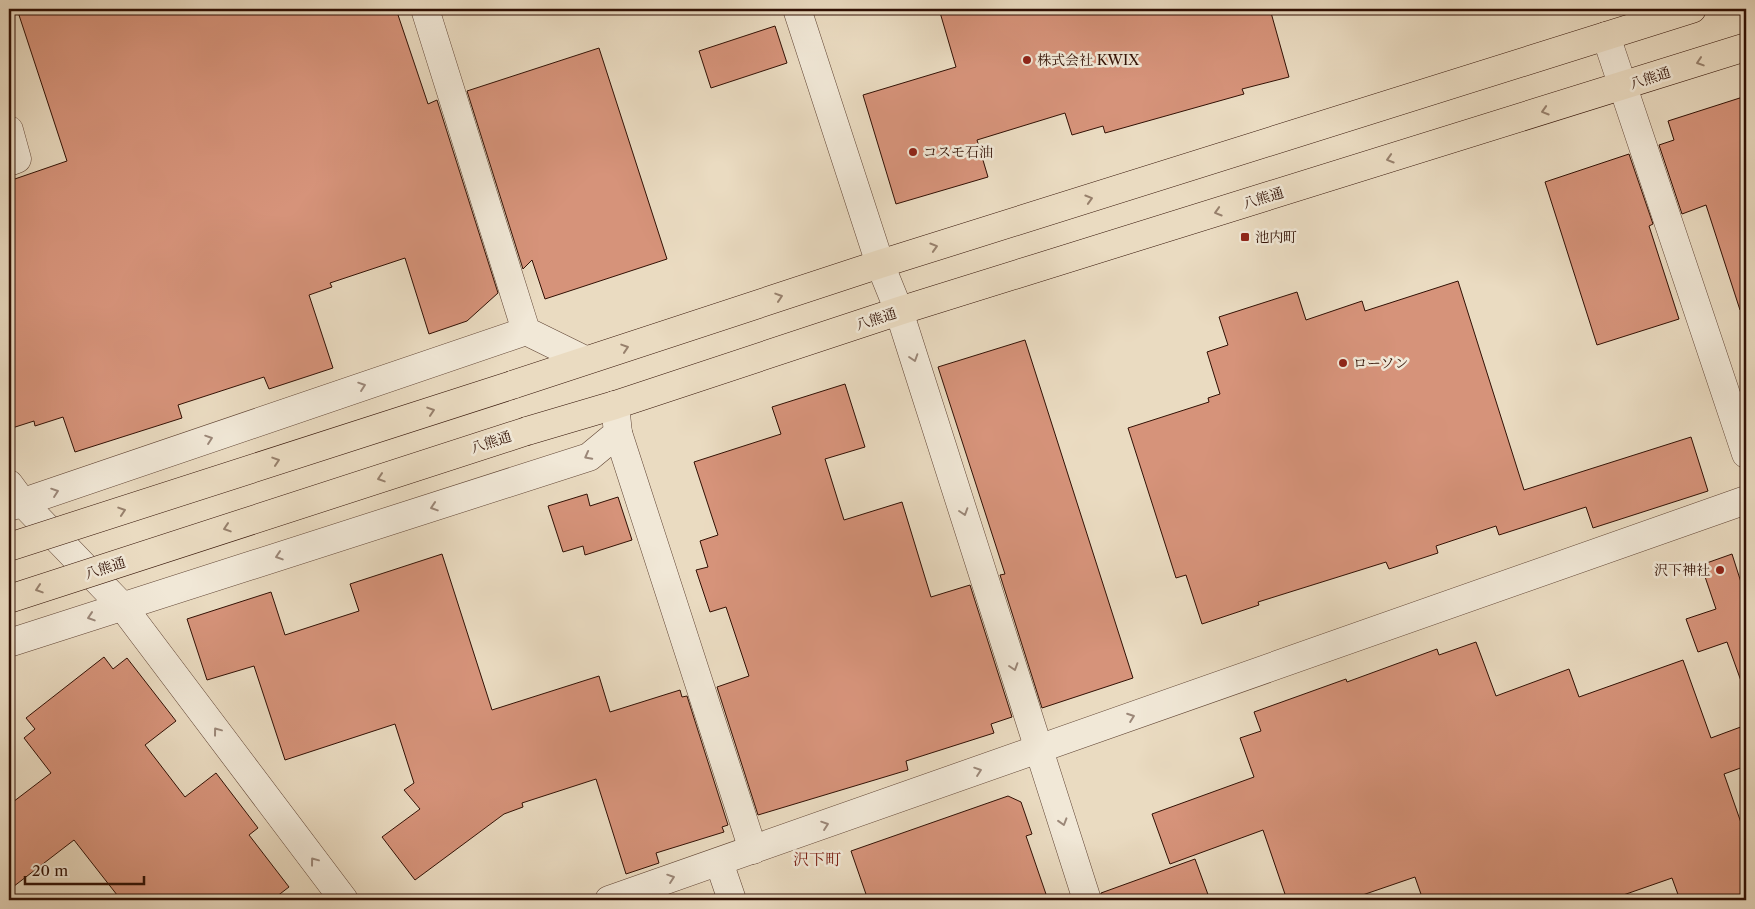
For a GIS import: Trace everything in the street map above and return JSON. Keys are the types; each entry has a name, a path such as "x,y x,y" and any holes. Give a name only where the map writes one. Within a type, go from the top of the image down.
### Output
{"main road":[{"path":"9,547 880,264 1692,9"},
{"name":"八熊通","path":"9,599 527,430 615,405 900,311 1746,47"}],"street":[{"path":"425,9 526,331"},
{"path":"797,9 880,264 900,311 1088,900"},
{"path":"1606,36 1746,454"},
{"path":"9,130 17,159 9,162"},
{"path":"344,900 123,606 13,498 526,331 585,360"},
{"path":"615,405 618,433 753,850"},
{"path":"9,643 589,457 618,433"},
{"path":"609,900 1040,750 1746,500"},
{"path":"719,862 732,900"}],"building":[{"path":"17,9 396,9 428,104 437,100 498,293 467,321 429,334 405,258 330,283 332,287 309,295 333,368 269,389 264,377 178,405 182,418 75,452 63,417 35,426 34,421 9,429 9,181 67,161"},
{"path":"939,9 1270,9 1289,77 1242,89 1244,94 1105,133 1103,126 1072,135 1065,113 977,140 988,177 896,204 863,95 956,67"},
{"path":"775,26 787,63 711,88 699,51"},
{"path":"599,48 667,259 545,299 532,260 523,269 467,91"},
{"path":"1746,96 1746,309 1740,310 1706,205 1682,214 1659,145 1674,140 1668,121"},
{"path":"1629,154 1653,224 1649,226 1679,319 1597,345 1545,182"},
{"path":"1458,281 1524,490 1691,437 1708,491 1593,528 1586,507 1499,535 1496,526 1436,546 1438,553 1389,569 1386,562 1258,602 1259,605 1202,624 1186,575 1176,578 1128,428 1209,402 1208,398 1220,394 1207,352 1228,345 1219,317 1297,292 1306,320 1362,301 1365,311"},
{"path":"1025,340 1133,678 1042,708 1000,575 1005,574 938,367"},
{"path":"845,384 865,447 825,459 844,520 902,502 931,597 970,585 1012,717 991,724 994,733 906,761 908,770 758,815 717,687 749,676 726,607 710,612 696,570 708,567 700,541 718,535 694,462 781,434 772,407"},
{"path":"587,494 590,506 618,497 632,540 585,555 583,546 563,552 548,506"},
{"path":"442,554 492,710 599,676 610,712 680,690 682,697 687,696 728,825 722,827 724,832 656,853 659,863 626,874 596,779 522,803 523,807 504,814 415,880 382,837 420,809 404,790 414,783 395,724 285,760 254,666 207,680 187,619 271,592 285,635 359,611 350,584"},
{"path":"1732,554 1746,598 1746,680 1741,681 1727,642 1698,652 1686,619 1716,609 1701,565"},
{"path":"1476,642 1496,696 1569,669 1579,697 1683,660 1711,738 1746,725 1746,766 1724,774 1746,837 1746,900 1680,900 1672,878 1609,900 1423,900 1415,877 1348,900 1287,900 1263,830 1170,864 1152,814 1254,777 1240,738 1261,731 1254,712 1346,679 1347,682 1437,649 1439,655"},
{"path":"104,657 113,669 127,658 176,721 145,745 185,797 216,773 258,828 249,835 289,887 272,900 121,900 74,840 9,890 9,805 51,773 24,738 35,729 26,718"},
{"path":"1008,796 1021,802 1032,834 1026,836 1048,900 868,900 851,851"},
{"path":"1195,859 1210,900 1102,900 1101,893"}],"place":[{"name":"株式会社 KWIX","path":"1027,60"},
{"name":"コスモ石油","path":"913,152"},
{"name":"池内町","path":"1245,237"},
{"name":"ローソン","path":"1343,363"},
{"name":"沢下神社","path":"1720,570"}],"district":[{"name":"沢下町","path":"817,859"}]}
